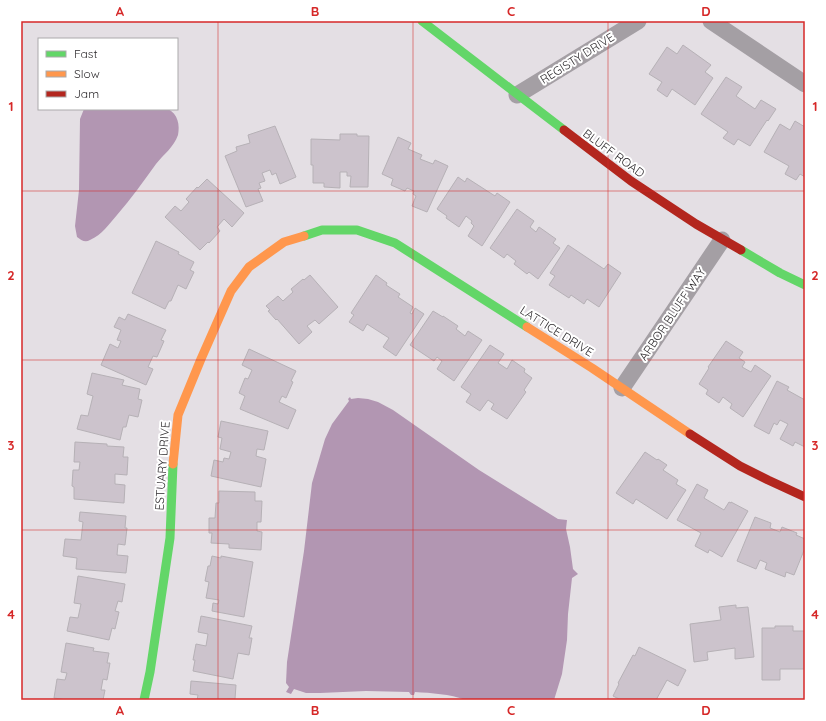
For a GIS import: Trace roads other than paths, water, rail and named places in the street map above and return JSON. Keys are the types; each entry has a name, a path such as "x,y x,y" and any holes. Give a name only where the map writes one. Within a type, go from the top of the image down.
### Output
{"street":[{"name":"BLUFF ROAD","path":"422,21 631,182 722,240 805,285"},
{"name":"REGISTY DRIVE","path":"517,95 638,21"},
{"path":"711,21 805,84"},
{"name":"LATTICE DRIVE","path":"284,242 322,230 357,230 395,243 592,368 731,461 770,482 805,496"},
{"name":"ARBOR BLUFF WAY","path":"622,388 722,240"},
{"name":"ESTUARY DRIVE","path":"144,700 150,672 170,538 172,476 178,415 231,291 249,267 284,242"}]}
